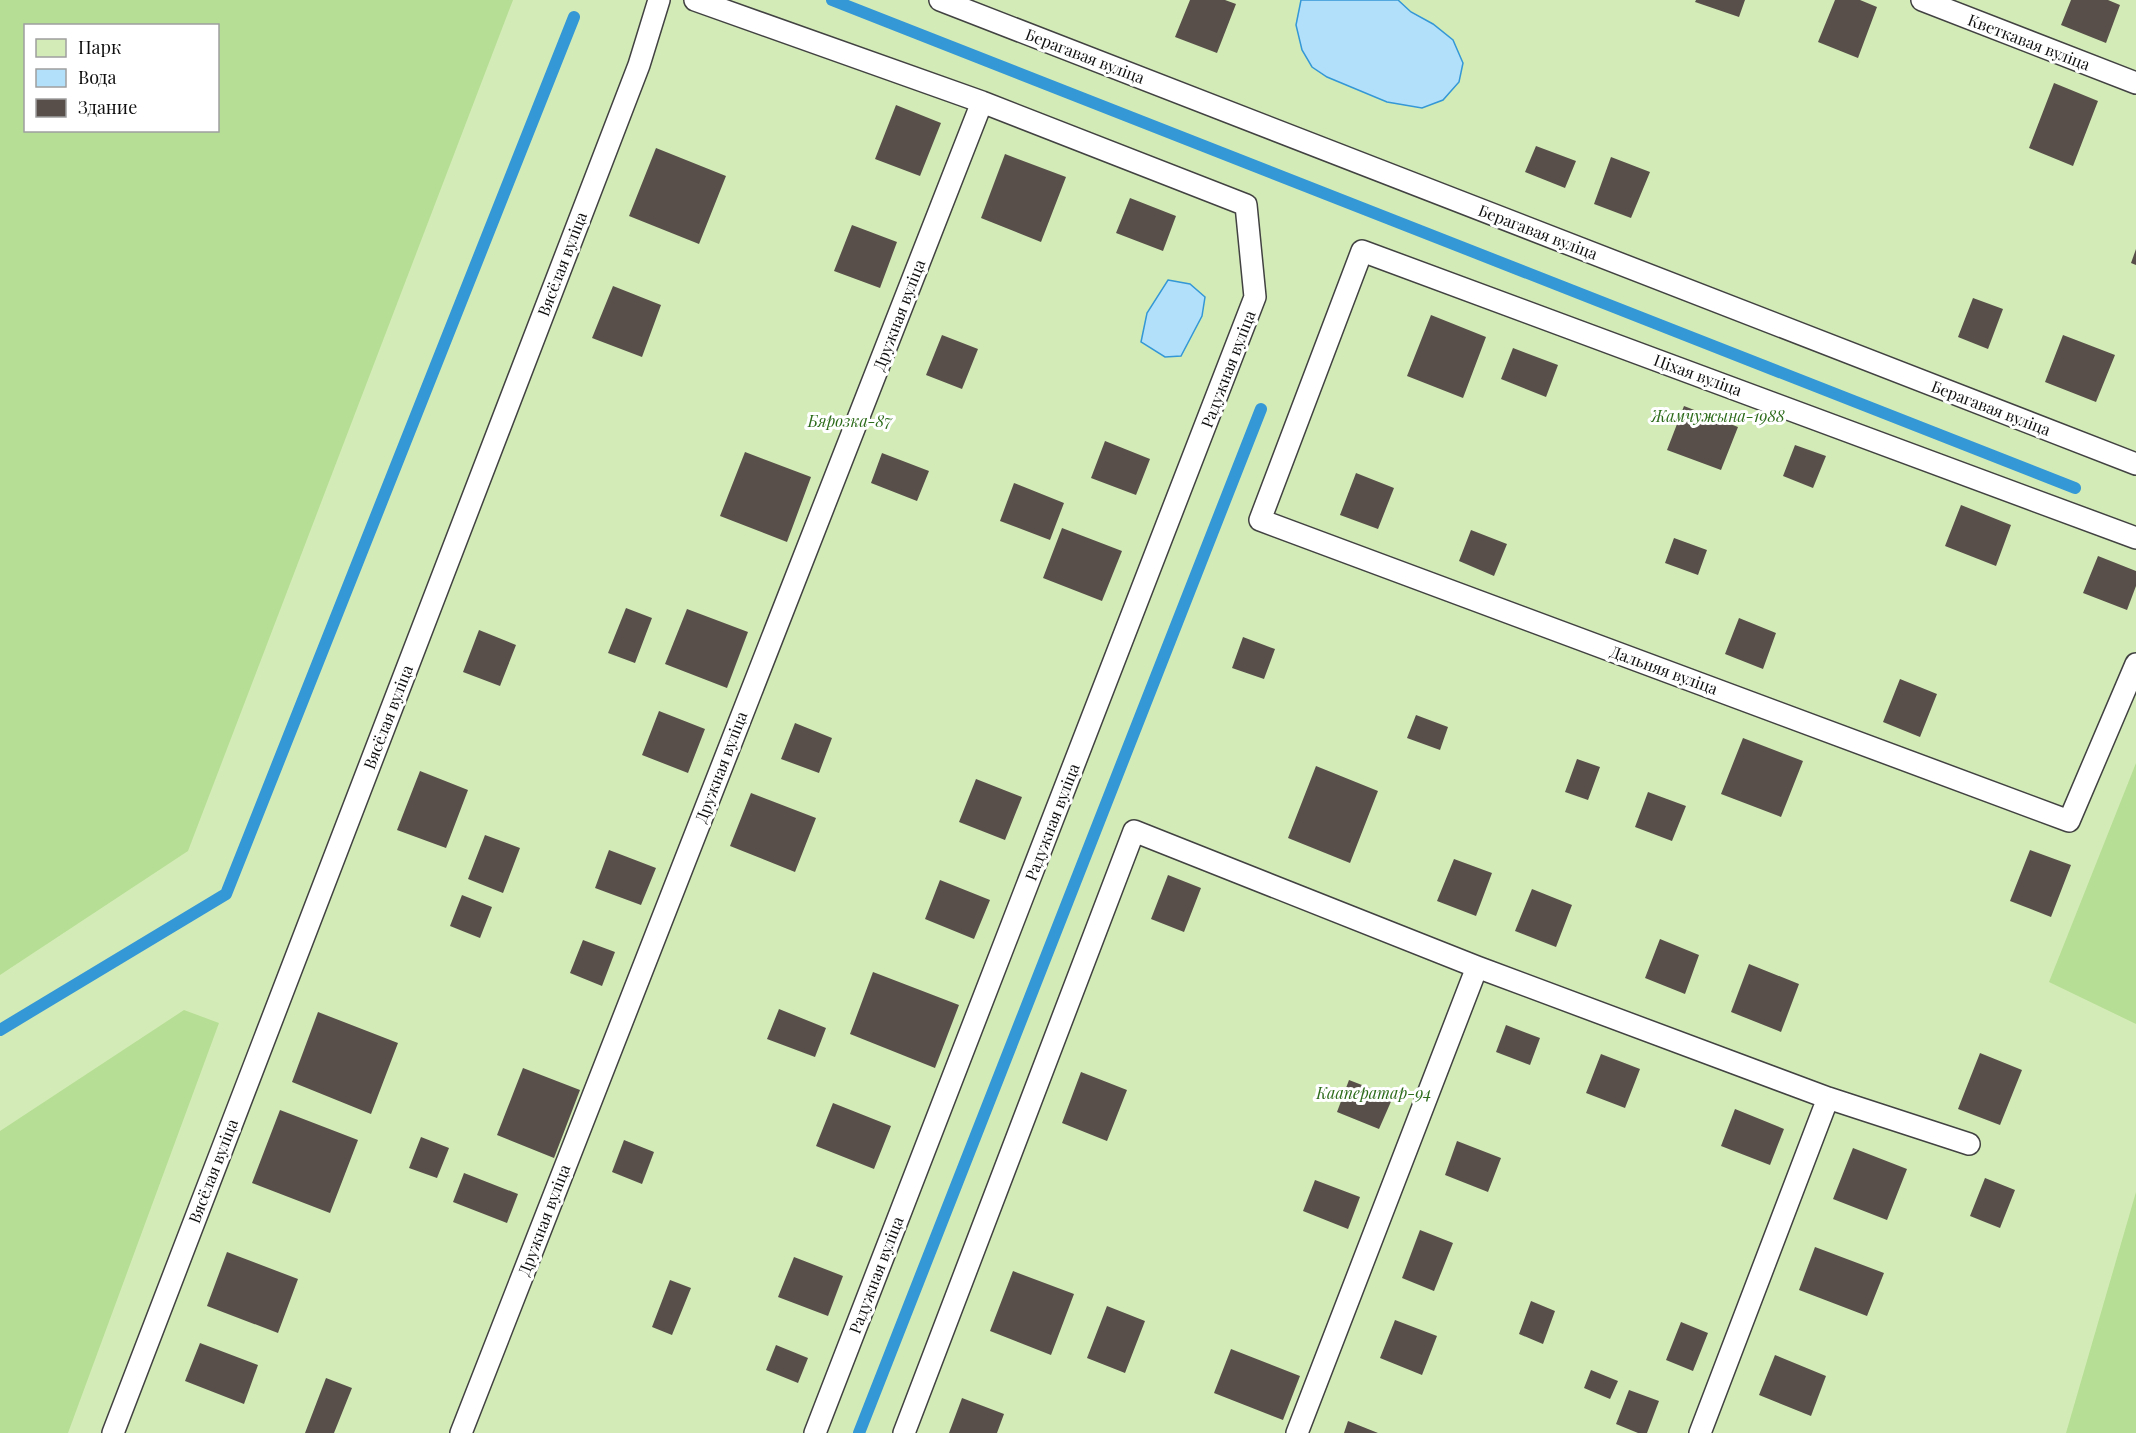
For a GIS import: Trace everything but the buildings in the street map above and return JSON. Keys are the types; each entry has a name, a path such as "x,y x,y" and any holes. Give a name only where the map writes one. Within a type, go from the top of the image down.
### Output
{"lane":[{"name":"Вясёлая вуліца","path":"113,1433 639,65 659,0"},
{"path":"694,0 982,102"},
{"name":"Берагавая вуліца","path":"940,0 2136,464"},
{"name":"Кветкавая вуліца","path":"1922,0 2136,83"},
{"name":"Радужная вуліца","path":"815,1433 1256,297 1246,205 982,102"},
{"name":"Дружная вуліца","path":"461,1433 982,102"},
{"name":"Дальняя вуліца","path":"1362,251 1260,520 2069,821 2136,664"},
{"name":"Ціхая вуліца","path":"1362,251 2136,538"},
{"path":"904,1433 1134,831 1478,967 1828,1098 1969,1144"},
{"path":"1297,1433 1478,967"},
{"path":"1701,1433 1828,1098"}],"green space":[{"path":"0,0 2136,0 2136,1433 0,1433"},
{"path":"0,0 513,0 188,851 0,975"},
{"path":"2136,763 2136,1024 2049,982"},
{"path":"184,1010 219,1023 68,1433 0,1433 0,1131"},
{"path":"2136,1192 2136,1433 2066,1433"}],"water":[{"path":"1301,0 1398,0 1411,12 1433,24 1453,40 1463,63 1459,82 1443,100 1422,108 1387,102 1327,77 1312,67 1302,50 1296,25"},
{"path":"1168,280 1190,284 1205,297 1202,316 1181,356 1165,357 1141,342 1147,313"}],"waterway":[{"path":"832,0 2075,488"},
{"path":"0,1030 226,894 574,17"},
{"path":"859,1433 1261,409"}],"park label":[{"name":"Жамчужына-1988","path":"1718,416"},
{"name":"Бярозка-87","path":"850,421"},
{"name":"Кааператар-94","path":"1374,1093"}]}
